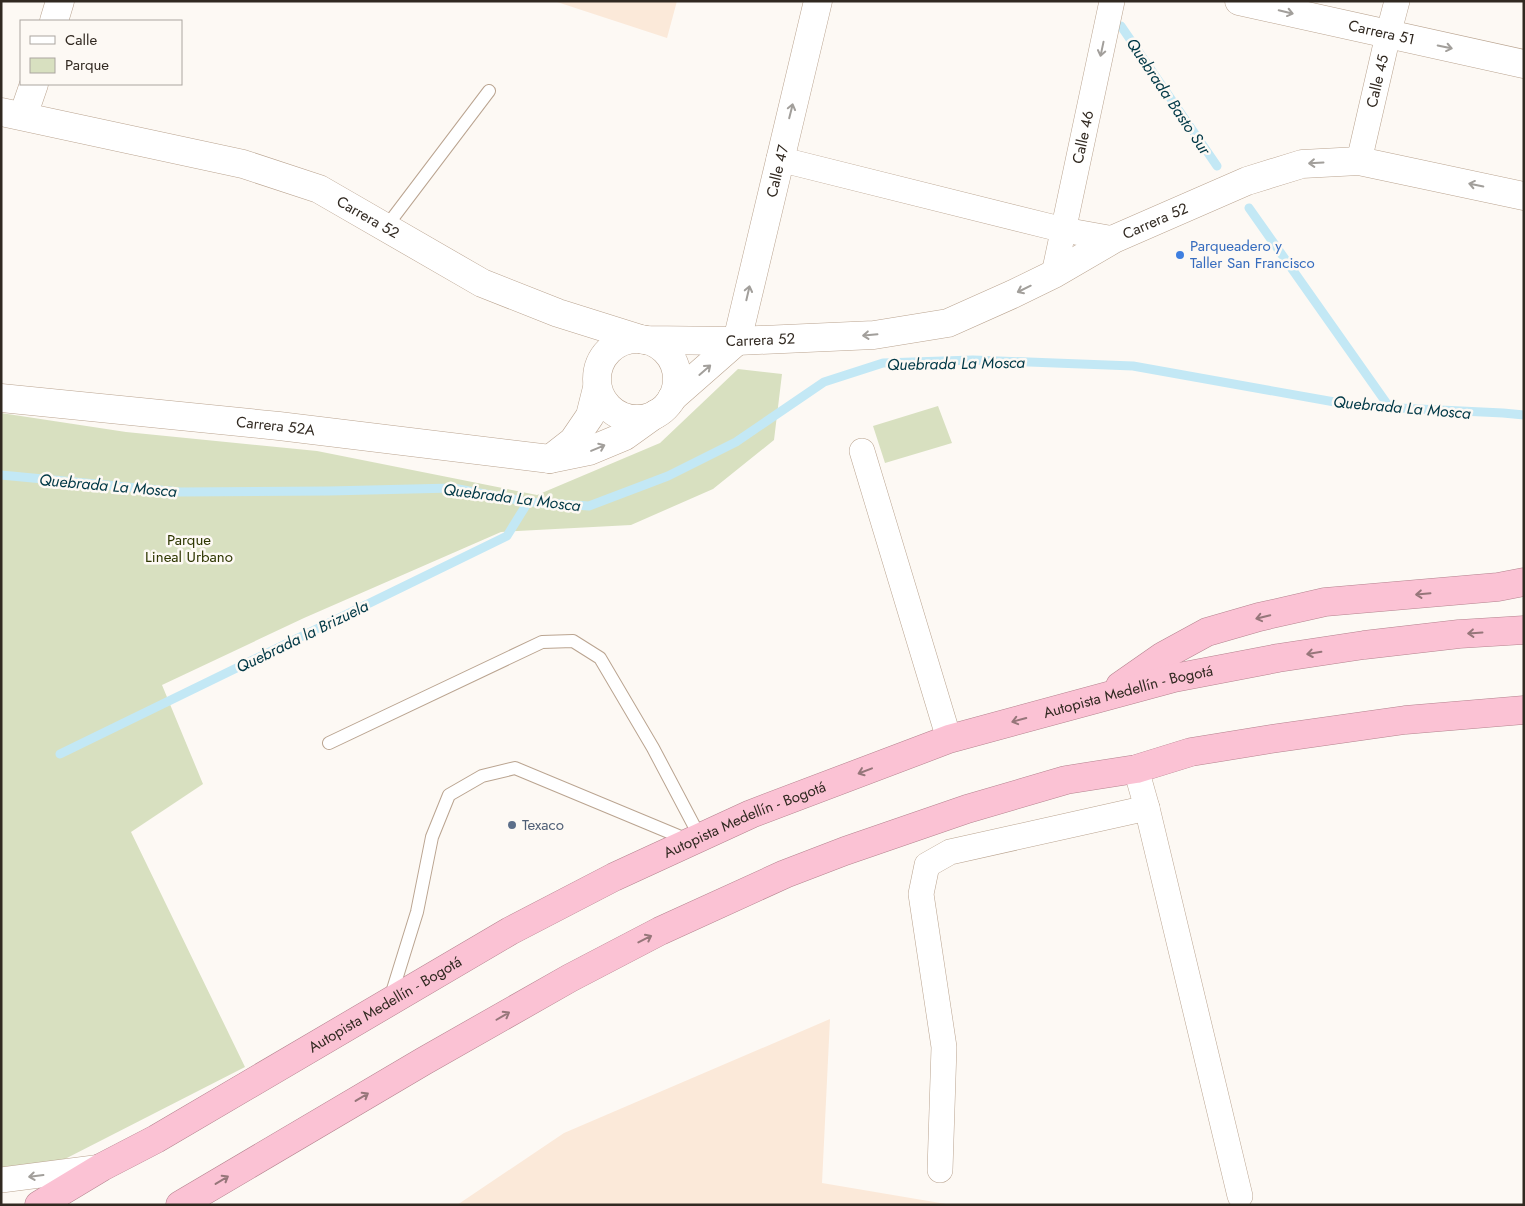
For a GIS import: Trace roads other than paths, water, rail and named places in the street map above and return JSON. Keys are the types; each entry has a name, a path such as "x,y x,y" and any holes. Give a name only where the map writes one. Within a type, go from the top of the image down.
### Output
{"highway":[{"path":"1105,696 1163,656 1207,632 1259,617 1325,602 1498,587 1524,582"},
{"name":"Autopista Medellín - Bogotá","path":"39,1205 102,1167 156,1139 510,931 614,877 751,814 949,739 1174,678 1278,658 1374,644 1459,634 1524,630"},
{"path":"180,1205 415,1066 570,978 660,931 785,874 845,851 967,809 1066,780 1136,769 1191,752 1405,720 1524,710"}],"street":[{"path":"54,20 60,1"},
{"name":"Calle 47","path":"737,340 818,1"},
{"name":"Calle 46","path":"1054,274 1112,1"},
{"name":"Carrera 51","path":"1239,1 1524,64"},
{"name":"Calle 45","path":"1359,161 1397,1"},
{"path":"12,114 33,85"},
{"name":"Carrera 52","path":"12,114 243,164 319,189 482,283 558,313 644,340 737,340 874,335 948,323 1054,274 1114,239 1247,181 1302,164 1359,161 1524,196"},
{"path":"779,159 1064,230 1114,239"},
{"path":"550,459 573,441 590,416 597,388 600,362 607,352 618,343 631,339 654,343 663,349 673,362 677,378 676,388 664,406 645,418 633,419 621,416 610,409 602,400 597,388"},
{"name":"Carrera 52A","path":"1,398 279,426 550,459 589,451 625,436 664,406 737,340"},
{"path":"862,451 949,739"},
{"path":"1136,769 1240,1196"},
{"path":"940,1170 944,1047 921,894 927,865 950,852 1147,808"},
{"path":"1,1180 102,1167"}],"lane":[{"path":"386,227 488,91"},
{"path":"329,743 542,642 573,641 600,658 653,748 695,839"},
{"path":"390,1001 417,912 432,837 449,795 482,776 514,768 695,839"}],"waterway":[{"name":"Quebrada Basto Sur","path":"1121,26 1217,166"},
{"name":"Quebrada Basto Sur","path":"1249,208 1390,408"},
{"name":"Quebrada La Mosca","path":"1,475 180,492 453,488 528,502 589,506 668,476 736,442 824,382 883,363 973,360 1133,366 1357,406 1524,415"},
{"name":"Quebrada la Brizuela","path":"60,754 507,536 528,502"}],"place":[{"name":"Parqueadero y Taller San Francisco","path":"1180,255"},
{"name":"Texaco","path":"512,825"}],"park label":[{"name":"Parque Lineal Urbano","path":"189,548"}]}
